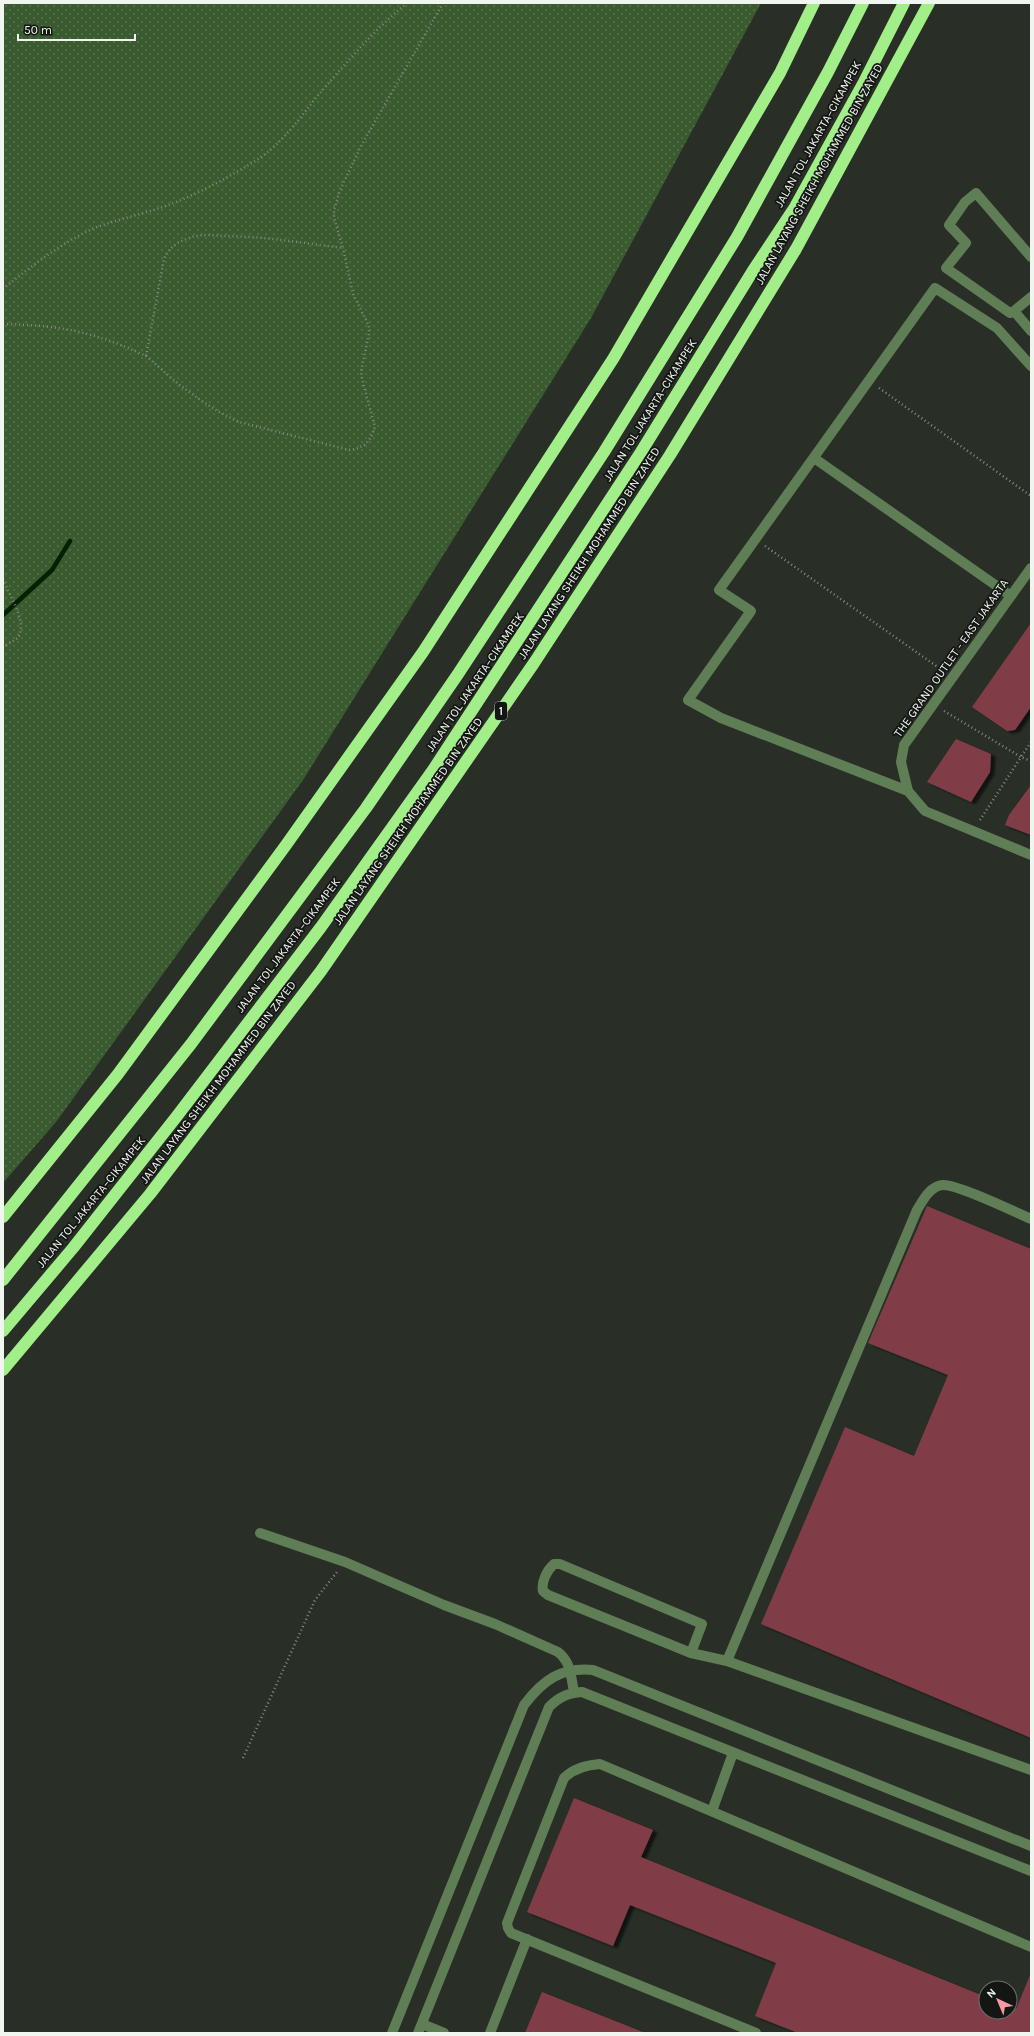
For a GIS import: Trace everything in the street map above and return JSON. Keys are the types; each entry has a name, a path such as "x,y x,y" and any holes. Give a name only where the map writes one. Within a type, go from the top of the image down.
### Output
{"highway":[{"path":"3,1217 123,1068 282,852 423,652 613,359 780,73 814,3"},
{"name":"JALAN TOL JAKARTA–CIKAMPEK","path":"3,1280 191,1044 366,808 458,674 604,452 733,243 828,72 863,3"},
{"name":"JALAN TOL JAKARTA–CIKAMPEK","path":"3,1331 73,1248 182,1110 320,927 433,770 641,452 754,269 795,207 863,84 904,3"},
{"name":"JALAN LAYANG SHEIKH MOHAMMED BIN ZAYED","path":"3,1370 150,1194 321,971 534,663 670,455 796,249 929,3"}],"street":[{"path":"1031,257 976,193 965,202 949,225 966,243 946,268 1010,313 1031,297"},
{"path":"908,791 720,718 688,700 751,612 720,590 935,288 997,328 1031,366"},
{"path":"1014,311 1031,331"},
{"path":"814,458 1011,596"},
{"name":"THE GRAND OUTLET - EAST JAKARTA","path":"1031,568 904,745 900,762 908,791 925,811 1031,855"},
{"path":"727,1661 835,1401 917,1210 926,1195 935,1188 944,1185 975,1195 1031,1219"},
{"path":"260,1533 345,1562 495,1624 558,1652 563,1656 570,1669 574,1692"},
{"path":"691,1652 702,1624 560,1564 554,1564 550,1568 542,1586 543,1591 548,1595 691,1652 727,1661 1031,1770"},
{"path":"392,2033 524,1705 541,1686 552,1678 570,1669 593,1670 1031,1846"},
{"path":"444,2033 420,2028 549,1707 563,1695 574,1692 582,1692 1031,1871"},
{"path":"712,1811 733,1753"},
{"path":"756,2033 511,1933 507,1923 564,1778 571,1771 590,1765 600,1764 1031,1947"},
{"path":"490,2033 527,1939"}],"path":[{"path":"3,289 69,241 92,229 158,209 202,190 269,152 290,132 315,100 372,36 407,3"},
{"path":"3,324 33,325 78,331 98,336 146,356 187,391 219,412 239,422 349,450 362,447 371,437 375,427 361,371 370,334 369,326 353,294 343,248 334,218 334,210 340,190 362,146 443,3"},
{"path":"146,356 164,259 170,249 180,241 191,237 209,235 250,236 343,248"},
{"path":"868,381 1031,496"},
{"path":"756,540 952,678"},
{"path":"3,580 18,613 21,629 21,634 14,642 3,647"},
{"path":"933,705 1021,757 1031,761"},
{"path":"973,832 1031,742"},
{"path":"243,1758 315,1600 345,1562"}],"green space":[{"path":"3,3 761,3 591,318 303,780 56,1122 3,1183"}],"building":[{"path":"1031,623 1031,707 1015,730 1007,731 972,707"},
{"path":"956,739 991,754 990,772 971,802 927,782"},
{"path":"1031,785 1031,835 1005,825 1009,815"},
{"path":"927,1206 1031,1249 1031,1738 761,1624 845,1427 914,1456 948,1375 868,1343"},
{"path":"574,1798 653,1830 641,1857 978,1994 978,2020 1018,2020 1018,2004 1031,1973 1031,2033 798,2033 755,2016 776,1963 630,1905 613,1946 527,1912"},
{"path":"542,1992 643,2032 643,2033 525,2033"}],"waterway":[{"path":"3,615 52,570 70,541"}]}
